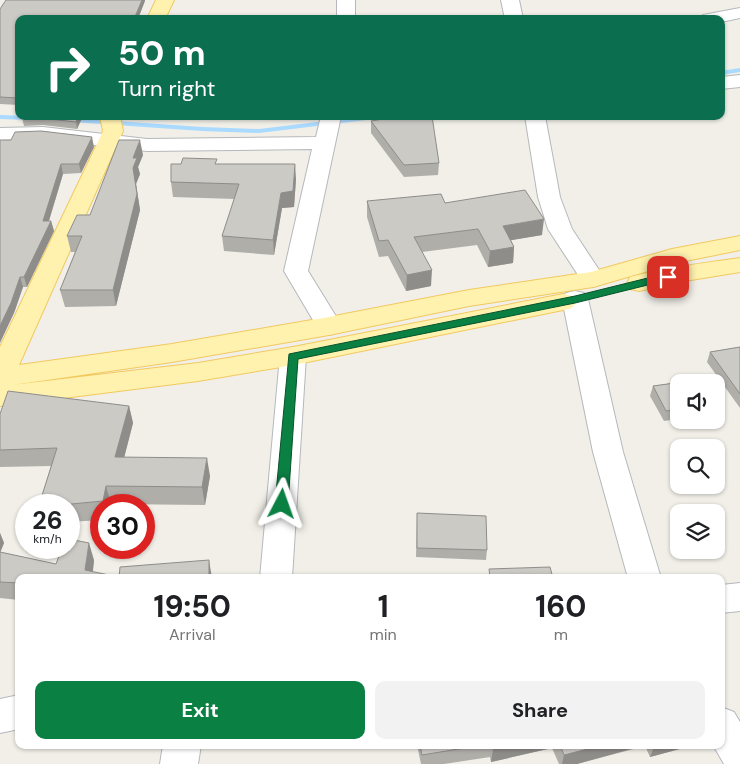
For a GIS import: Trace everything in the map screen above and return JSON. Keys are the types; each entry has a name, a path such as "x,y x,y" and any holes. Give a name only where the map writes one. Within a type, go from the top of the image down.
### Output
{"main road":[{"path":"158,15 165,0"},
{"path":"0,376 111,130"},
{"path":"0,376 172,353 329,326 469,298 584,289 672,256 740,243"},
{"path":"0,396 198,372 293,356 584,289 740,264"}],"street":[{"path":"346,0 346,15"},
{"path":"510,0 513,15"},
{"path":"725,16 740,13"},
{"path":"725,83 740,81"},
{"path":"535,120 549,197 584,289 608,452 644,574"},
{"path":"0,134 111,130 147,145 329,127 296,271 329,326"},
{"path":"276,574 293,356"},
{"path":"725,599 740,597"},
{"path":"0,716 15,713"},
{"path":"725,731 740,756"},
{"path":"179,764 181,749"}],"building":[{"path":"6,0 142,0 136,15 15,15 15,98 0,97 0,9"},
{"path":"58,120 77,120 76,122"},
{"path":"433,120 439,163 404,165 371,121"},
{"path":"41,131 92,137 79,164 61,164 43,221 51,221 24,277 20,277 0,326 0,140 11,140 15,132"},
{"path":"119,140 140,140 133,158 137,158 133,168 137,194 113,290 60,290 82,236 67,236 77,215 90,215"},
{"path":"183,158 217,159 215,164 295,164 293,191 281,193 273,240 222,236 239,184 171,182 171,164 181,164"},
{"path":"525,190 544,219 503,226 514,247 490,251 478,229 414,237 432,270 407,275 388,240 379,241 367,201 441,194 445,203"},
{"path":"740,347 740,394 710,352"},
{"path":"670,383 670,410 666,411 653,386"},
{"path":"8,391 129,406 115,457 207,458 202,487 106,486 104,494 90,494 90,502 80,503 80,494 42,494 57,448 0,450 0,414"},
{"path":"417,513 486,516 487,550 417,548"},
{"path":"80,541 89,543 85,570 104,574 15,574 15,583 0,582 0,552 15,555 15,559 33,559 56,564 58,559 80,559"},
{"path":"209,560 209,574 119,574 120,567"},
{"path":"550,567 552,574 490,574 489,569"},
{"path":"421,749 459,749 422,755"},
{"path":"562,749 587,749 564,755"}],"waterway":[{"path":"725,72 740,70"},
{"path":"0,117 15,118"},
{"path":"72,120 259,131 350,120"}],"route":[{"path":"282,504 293,356 575,299 668,277"}]}
